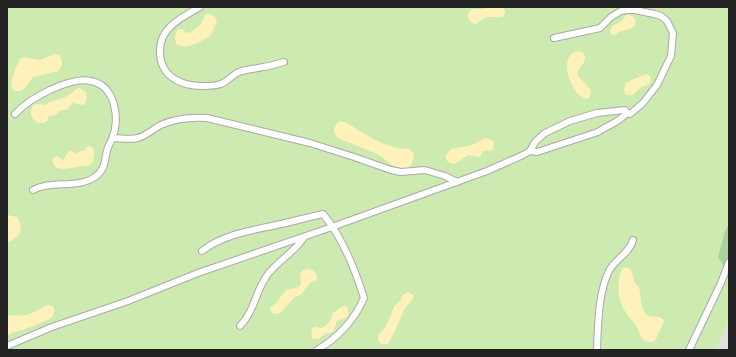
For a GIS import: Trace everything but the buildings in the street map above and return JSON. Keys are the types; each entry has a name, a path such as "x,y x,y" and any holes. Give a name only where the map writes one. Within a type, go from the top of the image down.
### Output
{"lane":[{"path":"200,7 180,19 169,28 161,41 161,60 166,73 176,81 189,85 216,85 227,81 239,72 284,62"},
{"path":"7,346 198,273 332,227 456,182 524,155 530,151 535,142 545,132 570,121 597,113 620,110 626,110 627,113 630,114 635,111 649,96 657,85 671,56 673,32 667,21 661,16 635,10 628,10 621,11 600,28 554,38"},
{"path":"15,114 34,98 58,86 74,82 91,81 106,88 115,108 116,119 113,138 108,148 106,162 100,172 94,178 75,183 40,186 33,190"},
{"path":"530,151 538,152 598,132 621,120 627,113"},
{"path":"113,138 139,138 169,122 196,117 207,118 310,143 391,170 401,172 424,170 445,176 456,182"},
{"path":"202,251 211,244 235,235 323,214 341,240 359,282 364,298 356,314 343,331 331,342 317,350"},
{"path":"240,326 250,315 266,277 275,265 300,244 304,237"},
{"path":"597,350 600,307 609,271 616,261 632,246 634,240"},
{"path":"690,350 729,262"}],"shaded area":[{"path":"729,320 729,350 717,350"}],"green space":[{"path":"7,7 729,7 729,320 717,350 7,350"},
{"path":"729,224 729,275 718,257 725,231"}],"sand":[{"path":"491,7 503,7 505,11 504,16 486,17 476,24 471,22 469,19 468,14 472,9 484,9"},
{"path":"210,14 215,17 217,22 211,35 189,46 180,46 176,44 175,37 177,30 182,29 190,33 201,24 205,15"},
{"path":"626,15 634,18 634,26 620,31 615,35 611,34 610,32 612,26 622,21"},
{"path":"577,51 582,52 585,56 585,60 577,75 591,90 590,97 586,99 581,97 576,92 572,85 567,68 571,55"},
{"path":"54,54 59,55 62,61 62,65 58,71 33,77 27,86 22,90 16,91 12,89 14,72 22,57 40,60"},
{"path":"646,74 650,76 651,80 649,84 640,88 633,95 626,95 624,88 627,82"},
{"path":"79,88 86,92 87,98 84,105 72,103 67,110 60,110 56,115 49,116 47,121 43,123 39,123 32,118 31,112 33,105 45,105 69,95"},
{"path":"340,121 347,123 384,144 397,148 409,149 414,154 412,164 407,168 397,167 390,164 377,154 338,138 334,129"},
{"path":"486,138 494,142 493,150 483,151 479,157 469,155 454,164 446,160 446,155 451,149 469,146"},
{"path":"88,146 94,150 93,162 89,165 61,169 53,164 52,160 54,157 57,156 63,160 69,151 76,154 80,151 84,151"},
{"path":"7,215 17,217 21,230 15,238 7,243"},
{"path":"624,267 631,270 634,282 639,288 643,310 648,316 659,317 664,321 657,337 653,342 647,342 643,339 638,329 622,307 619,294 619,284 620,274"},
{"path":"307,269 314,271 317,276 317,280 310,283 302,294 295,297 280,313 272,313 270,308 286,290 296,288 301,285 300,274 303,270"},
{"path":"408,292 413,295 412,299 404,310 389,342 387,344 381,344 378,340 379,334 384,329 394,306 400,301 403,295"},
{"path":"47,305 53,306 54,313 52,317 23,330 13,332 7,336 7,315 19,316 28,314"},
{"path":"345,306 348,308 348,316 337,321 333,332 324,334 319,339 313,339 311,332 312,329 315,327 322,328 329,323 333,313"}]}
